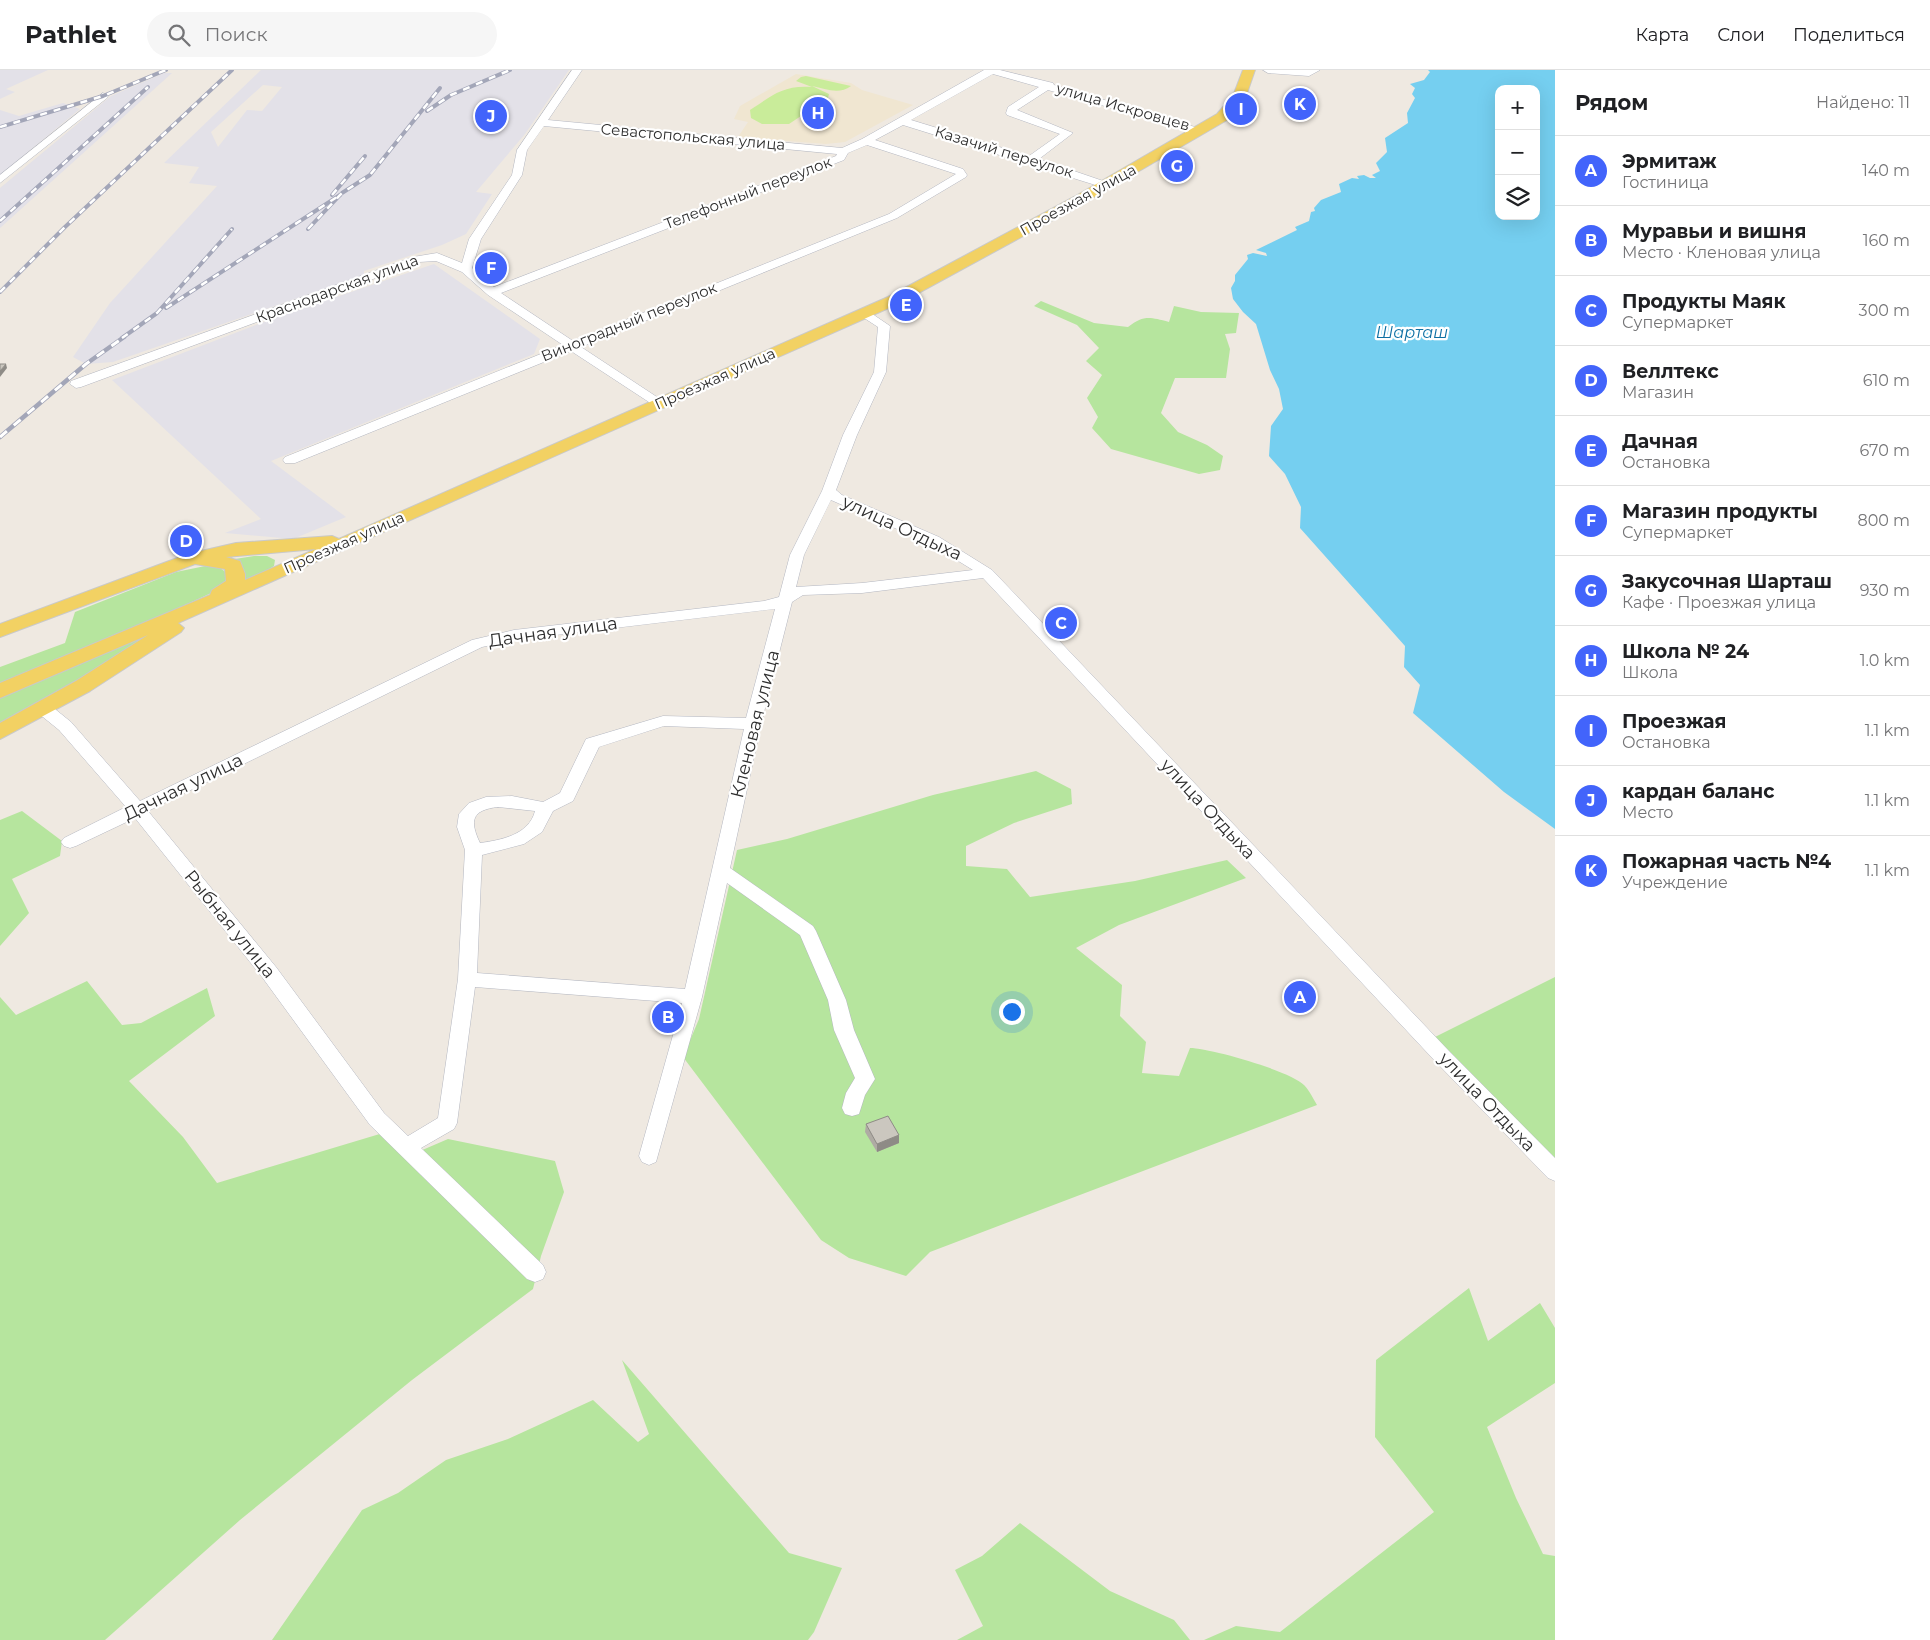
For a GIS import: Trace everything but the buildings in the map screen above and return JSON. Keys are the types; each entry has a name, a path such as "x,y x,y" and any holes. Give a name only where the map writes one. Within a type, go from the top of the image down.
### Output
{"main road":[{"name":"Проезжая улица","path":"0,691 198,605 268,577 865,313 958,267 1105,185 1200,130 1233,108 1245,87 1248,70"},
{"path":"0,631 169,567 225,550 323,544 374,529"},
{"path":"0,732 44,709 195,615 238,595 282,566 280,555 255,547"},
{"path":"169,567 216,560 233,566 236,574 235,583 198,605"}],"street":[{"path":"466,269 475,239 516,175 522,150 577,70"},
{"name":"улица Искровцев","path":"990,70 1200,130"},
{"name":"Телефонный переулок","path":"492,292 840,158 843,151 866,141 990,70"},
{"path":"1268,70 1309,73 1315,70"},
{"path":"1031,160 1068,133 1011,113 1012,109 1050,86"},
{"path":"0,180 103,96"},
{"name":"Казачий переулок","path":"902,121 1031,160 1105,185"},
{"name":"Севастопольская улица","path":"542,123 843,151"},
{"name":"Виноградный переулок","path":"290,460 893,216 962,175 959,171 866,141"},
{"name":"Краснодарская улица","path":"76,384 417,259 437,257 466,269 492,292 658,404"},
{"name":"Кленовая улица","path":"649,1156 693,997 753,724 788,597 797,555 829,491 850,435 880,372 884,326 865,313"},
{"name":"улица Отдыха","path":"829,491 837,498 913,530 970,560 987,573 1436,1049 1555,1172"},
{"name":"Дачная улица","path":"70,842 477,643 514,635 777,604 800,591 862,588 987,573"},
{"name":"Рыбная улица","path":"44,709 65,726 138,810 269,972 377,1119 535,1272"},
{"path":"406,1147 447,1123 467,979 474,850 465,824 467,816 474,809 487,802 531,803 545,808 567,797 592,743 663,721 753,724"},
{"path":"474,850 496,848 526,836 537,828 544,819 545,808"},
{"path":"721,870 807,931 837,1000 844,1030 866,1079 856,1093 852,1108"},
{"path":"467,979 693,997"}],"shaded area":[{"path":"0,70 48,70 6,89 15,92 0,99"},
{"path":"261,70 569,70 525,134 476,192 492,194 466,234 442,245 364,271 364,275 113,362 86,364 73,357 110,303 217,186 189,183 199,167 164,163","holes":["263,85 282,87 262,111 247,110 218,147 211,132"]},
{"path":"164,73 172,73 0,228 0,188 111,96"},
{"path":"796,74 851,83 862,90 913,105 845,142 826,144 738,137 748,122 734,119 740,106"},
{"path":"63,103 80,109 0,175 0,110 19,116"},
{"path":"434,264 540,339 534,354 271,461 346,517 293,539 225,533 261,519 112,380 274,318"}],"green space":[{"path":"806,76 851,86 837,91 812,86 829,94 828,98 789,124 762,124 751,118 750,110 779,92 786,89 812,87 796,81"},
{"path":"1041,301 1094,323 1128,327 1138,320 1147,318 1169,322 1174,306 1201,312 1239,313 1236,333 1225,334 1230,349 1226,378 1175,378 1161,413 1178,432 1207,445 1223,456 1220,470 1199,474 1111,449 1092,428 1098,417 1087,398 1102,375 1086,361 1099,348 1077,325 1034,306"},
{"path":"267,556 275,560 274,566 263,573 242,581 243,570 235,559"},
{"path":"215,564 228,574 226,581 220,589 0,690 0,667 65,643 75,612 176,572"},
{"path":"164,628 69,690 0,726 0,698"},
{"path":"1036,771 1071,789 1072,804 1014,823 966,846 966,866 1007,869 1030,897 1135,881 1227,860 1246,878 1119,925 1076,948 1122,985 1120,1016 1146,1042 1142,1073 1179,1076 1190,1048 1200,1049 1249,1061 1296,1079 1306,1087 1317,1105 930,1252 906,1276 849,1258 821,1240 683,1057 699,1019 737,850 787,839 933,795"},
{"path":"22,811 62,841 60,856 12,879 29,913 0,946 0,820"},
{"path":"1555,977 1555,1164 1433,1038"},
{"path":"87,981 122,1025 141,1023 207,988 215,1016 129,1081 183,1137 217,1183 383,1133 413,1154 448,1139 555,1161 564,1192 541,1256 533,1289 412,1380 240,1520 105,1640 0,1640 0,997 16,1015"},
{"path":"1469,1288 1488,1341 1540,1303 1555,1328 1555,1383 1487,1427 1516,1498 1543,1554 1555,1556 1555,1640 1204,1640 1236,1626 1280,1632 1434,1512 1375,1437 1376,1360"},
{"path":"622,1360 789,1553 842,1568 814,1632 808,1640 272,1640 362,1510 398,1493 446,1460 508,1439 593,1400 638,1442 649,1434"},
{"path":"1020,1523 1110,1591 1174,1620 1190,1640 957,1640 983,1626 955,1570 982,1556"}],"water":[{"name":"Шарташ","path":"1428,70 1555,70 1555,829 1504,792 1413,713 1420,685 1404,667 1405,646 1300,528 1301,507 1285,474 1269,456 1271,426 1283,409 1279,389 1270,370 1256,324 1233,299 1231,288 1235,281 1235,275 1248,259 1247,255 1253,253 1267,256 1266,253 1256,250 1297,230 1295,227 1309,221 1311,212 1315,211 1314,208 1321,200 1341,192 1339,184 1352,178 1359,179 1357,176 1364,175 1376,178 1372,175 1380,171 1376,163 1387,152 1385,138 1408,123 1407,113 1415,98 1412,94 1415,88 1410,84 1424,80 1430,72"}],"railway":[{"path":"0,127 103,96 166,70"},
{"path":"0,292 65,227 232,70"},
{"path":"427,111 451,95 510,70"},
{"path":"0,221 148,87"},
{"path":"308,229 342,193 370,175 440,88"},
{"path":"332,195 365,156"},
{"path":"166,308 340,195"},
{"path":"122,338 157,313 232,229"},
{"path":"0,437 86,364 124,337"}],"place":[{"name":"Пожарная часть №4","path":"1300,104"},
{"name":"Проезжая","path":"1241,109"},
{"name":"Школа № 24","path":"818,113"},
{"name":"кардан баланс","path":"491,116"},
{"name":"Закусочная Шарташ","path":"1177,166"},
{"name":"Магазин продукты","path":"491,268"},
{"name":"Дачная","path":"906,305"},
{"name":"Веллтекс","path":"186,541"},
{"name":"Продукты Маяк","path":"1061,623"},
{"name":"Эрмитаж","path":"1300,997"},
{"name":"Муравьи и вишня","path":"668,1017"}]}
